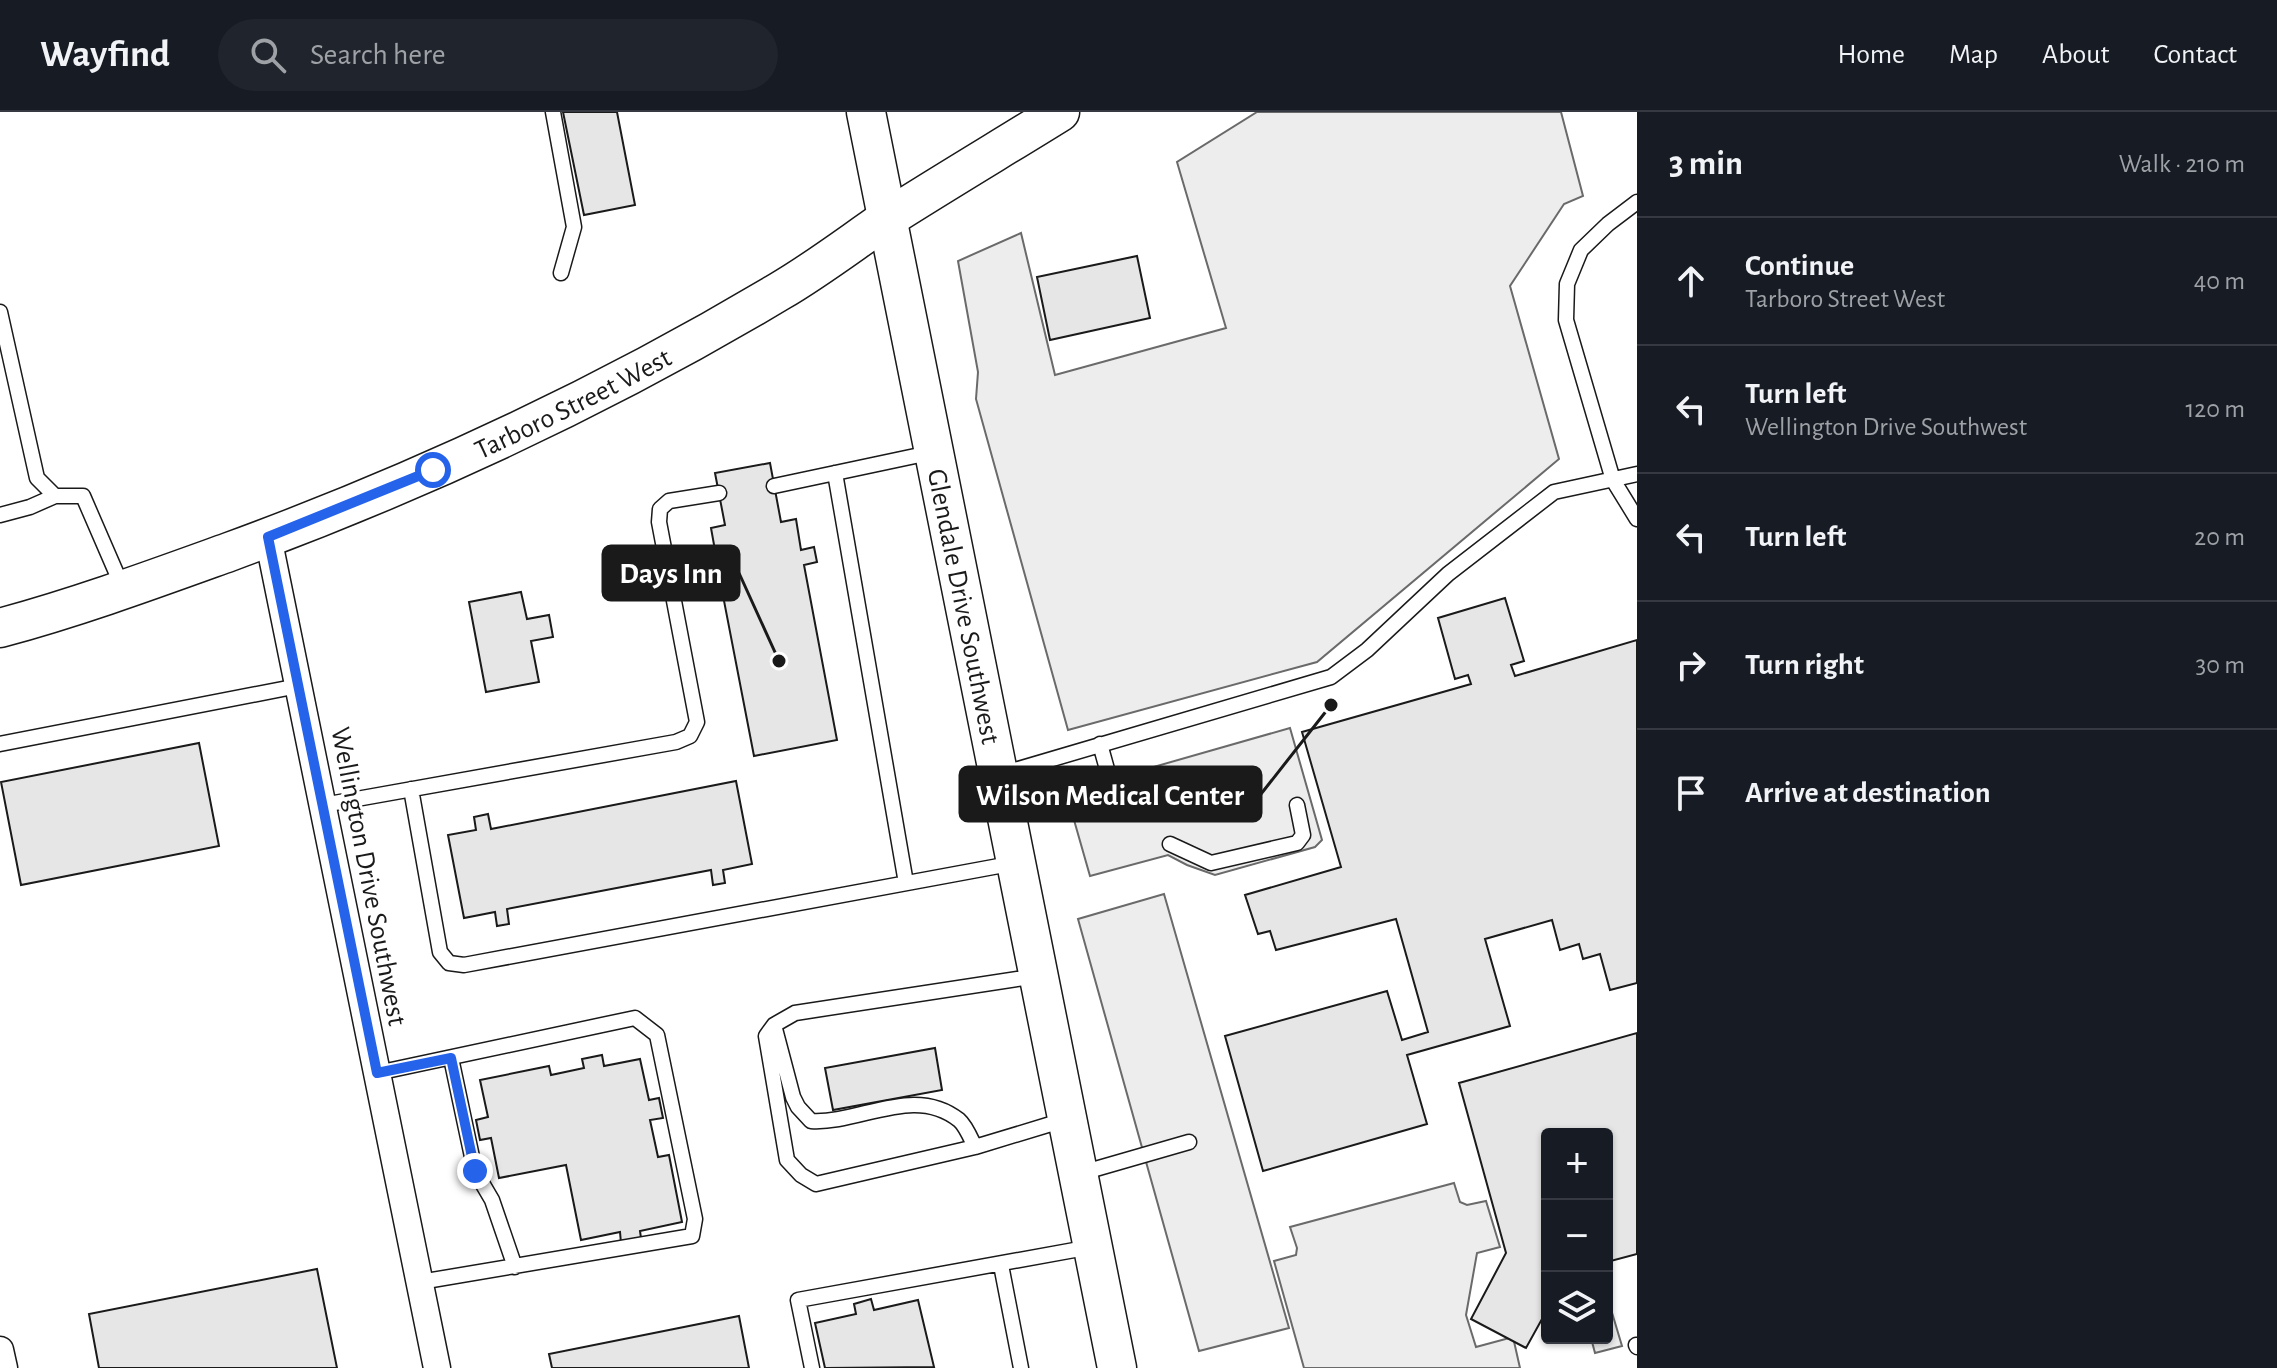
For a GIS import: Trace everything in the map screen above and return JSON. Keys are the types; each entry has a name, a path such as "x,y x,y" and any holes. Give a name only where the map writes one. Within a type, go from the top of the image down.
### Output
{"street":[{"name":"Glendale Drive Southwest","path":"866,112 1117,1368"},
{"name":"Tarboro Street West","path":"0,628 124,591 268,537 433,470 617,381 782,290 887,219 1060,112"},
{"name":"Wellington Drive Southwest","path":"268,537 437,1368"},
{"path":"0,1350 4,1368"}],"lane":[{"path":"553,112 574,227 561,273"},
{"path":"1637,202 1581,250 1567,284 1566,320 1613,480 1637,519"},
{"path":"0,312 37,478 55,496"},
{"path":"774,486 934,452"},
{"path":"835,473 906,883"},
{"path":"998,775 1331,677 1367,650 1448,574 1554,492 1637,474"},
{"path":"323,805 676,742 690,736 697,722 659,522 660,509 669,501 719,493"},
{"path":"0,515 55,496 83,496 124,591"},
{"path":"0,744 298,686"},
{"path":"1100,744 1110,780"},
{"path":"411,789 440,952 449,963 464,965 1015,863"},
{"path":"1170,844 1211,863 1297,843 1303,835 1297,805"},
{"path":"1038,976 795,1013 774,1025 766,1036 787,1160 816,1184 975,1147 1067,1119"},
{"path":"377,1073 635,1018 657,1035 695,1219 692,1236 420,1282"},
{"path":"774,1025 793,1097 811,1121 831,1122 898,1106 934,1107 961,1121 975,1147"},
{"path":"451,1058 475,1171 492,1200 515,1267"},
{"path":"1078,1174 1189,1142"},
{"path":"812,1368 798,1300 1091,1247"},
{"path":"1001,1265 1021,1368"}],"shaded area":[{"path":"1257,112 1561,112 1583,196 1564,204 1510,286 1559,459 1317,662 1068,730 976,399 978,372 958,261 1021,233 1055,375 1226,328 1177,162"},
{"path":"1290,728 1322,840 1315,847 1215,875 1168,855 1090,876 1066,792"},
{"path":"1164,894 1289,1328 1199,1351 1078,919"},
{"path":"1454,1183 1460,1202 1467,1205 1486,1201 1500,1247 1477,1253 1466,1315 1476,1347 1513,1337 1520,1368 1304,1368 1274,1261 1296,1255 1297,1248 1290,1227"},
{"path":"1613,1316 1622,1346 1595,1353 1593,1344 1613,1344"}],"building":[{"path":"563,112 617,112 635,205 584,215"},
{"path":"1137,256 1150,318 1050,340 1037,277"},
{"path":"770,463 781,522 796,519 801,550 814,547 817,562 804,565 837,740 754,756 720,580 706,582 703,570 718,567 711,528 725,525 715,473"},
{"path":"521,592 527,619 549,615 553,637 531,641 539,682 486,692 469,602"},
{"path":"1505,598 1524,661 1511,665 1515,676 1637,640 1637,983 1610,990 1600,954 1583,959 1579,944 1560,950 1552,920 1485,939 1510,1026 1407,1055 1427,1124 1263,1171 1225,1036 1387,991 1402,1040 1428,1032 1396,919 1276,950 1270,931 1258,934 1245,895 1341,867 1302,732 1471,684 1468,675 1455,679 1438,618"},
{"path":"199,743 219,846 21,885 1,782"},
{"path":"736,781 752,864 723,870 725,883 713,885 711,870 507,909 509,924 497,926 495,912 464,918 448,835 476,830 474,817 488,814 491,829"},
{"path":"1637,1033 1637,1254 1613,1260 1613,1128 1541,1128 1541,1321 1526,1348 1471,1319 1506,1253 1459,1083"},
{"path":"935,1048 942,1090 833,1110 825,1068"},
{"path":"602,1055 604,1066 640,1059 649,1100 659,1098 663,1118 650,1120 658,1157 669,1155 682,1222 640,1231 641,1238 621,1243 620,1232 581,1240 566,1165 499,1178 491,1138 480,1140 476,1120 488,1117 480,1080 549,1066 551,1075 584,1068 582,1059"},
{"path":"317,1269 337,1368 99,1368 89,1314"},
{"path":"871,1299 874,1310 918,1300 934,1367 825,1368 815,1323 856,1314 854,1304"},
{"path":"739,1316 749,1368 552,1368 549,1354"}],"place":[{"name":"Days Inn","path":"779,661"},
{"name":"Wilson Medical Center","path":"1331,705"}],"route":[{"path":"433,470 268,537 377,1073 451,1058 475,1171"}]}
